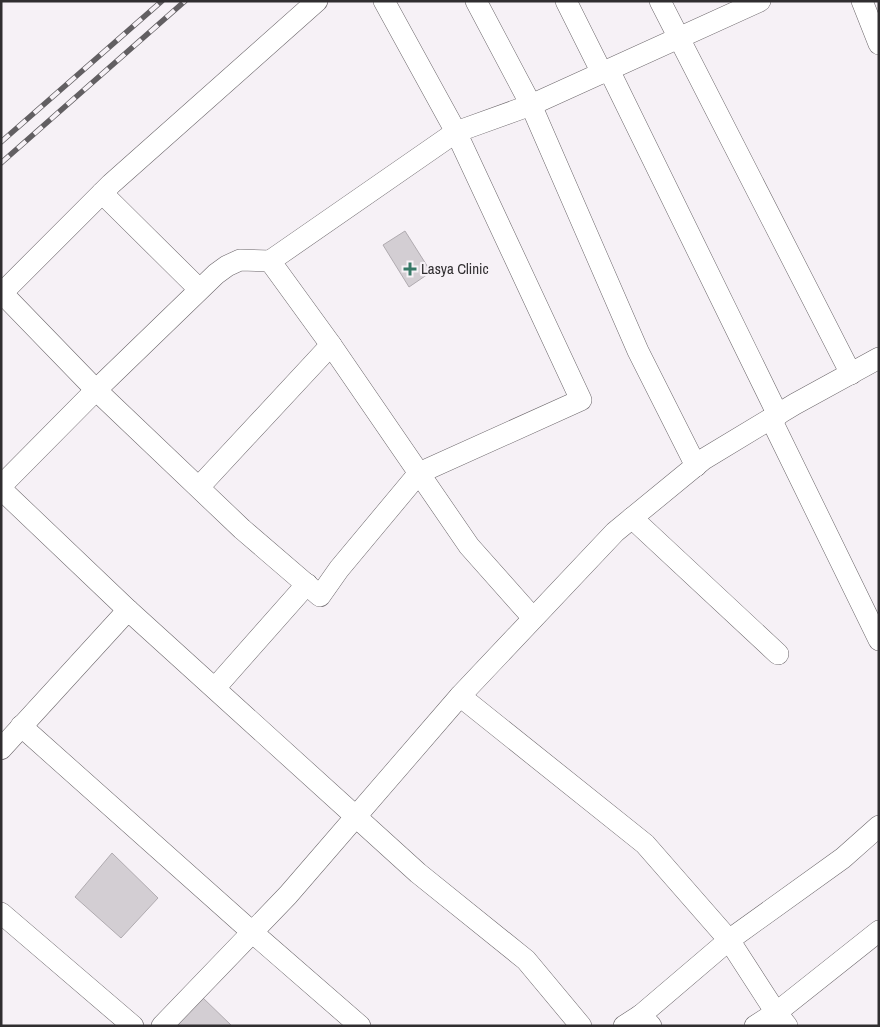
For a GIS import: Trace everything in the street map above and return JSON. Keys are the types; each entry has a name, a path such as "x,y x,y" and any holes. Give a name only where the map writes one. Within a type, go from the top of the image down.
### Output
{"street":[{"path":"317,1 102,193 2,294 96,390 242,529 320,596 339,569 419,473 581,400 456,132 384,1"},
{"path":"476,1 531,105 638,351 696,466"},
{"path":"566,1 606,71 774,417 879,640"},
{"path":"660,1 851,374"},
{"path":"862,1 879,44"},
{"path":"581,1026 526,960 418,873 128,610 1,488 96,390 199,290 227,266 240,260 270,261 456,132 531,105 758,2"},
{"path":"102,193 199,290"},
{"path":"270,261 331,345 469,546 533,618"},
{"path":"199,487 331,345"},
{"path":"162,1026 288,895 460,696 614,532 704,459 879,358"},
{"path":"632,518 778,654"},
{"path":"215,688 307,584"},
{"path":"1,749 128,610"},
{"path":"460,696 645,844 729,940 782,1019"},
{"path":"21,726 360,1026"},
{"path":"639,1022 729,940 843,858 879,826"},
{"path":"1,913 133,1026"},
{"path":"755,1026 782,1019 879,931"}],"building":[{"path":"405,231 431,272 409,287 383,245"},
{"path":"112,853 158,898 121,938 75,897"},
{"path":"202,997 232,1026 176,1026"}],"railway":[{"path":"1,142 162,1"},
{"path":"1,163 185,1"}],"place":[{"name":"Lasya Clinic","path":"410,269"}]}
